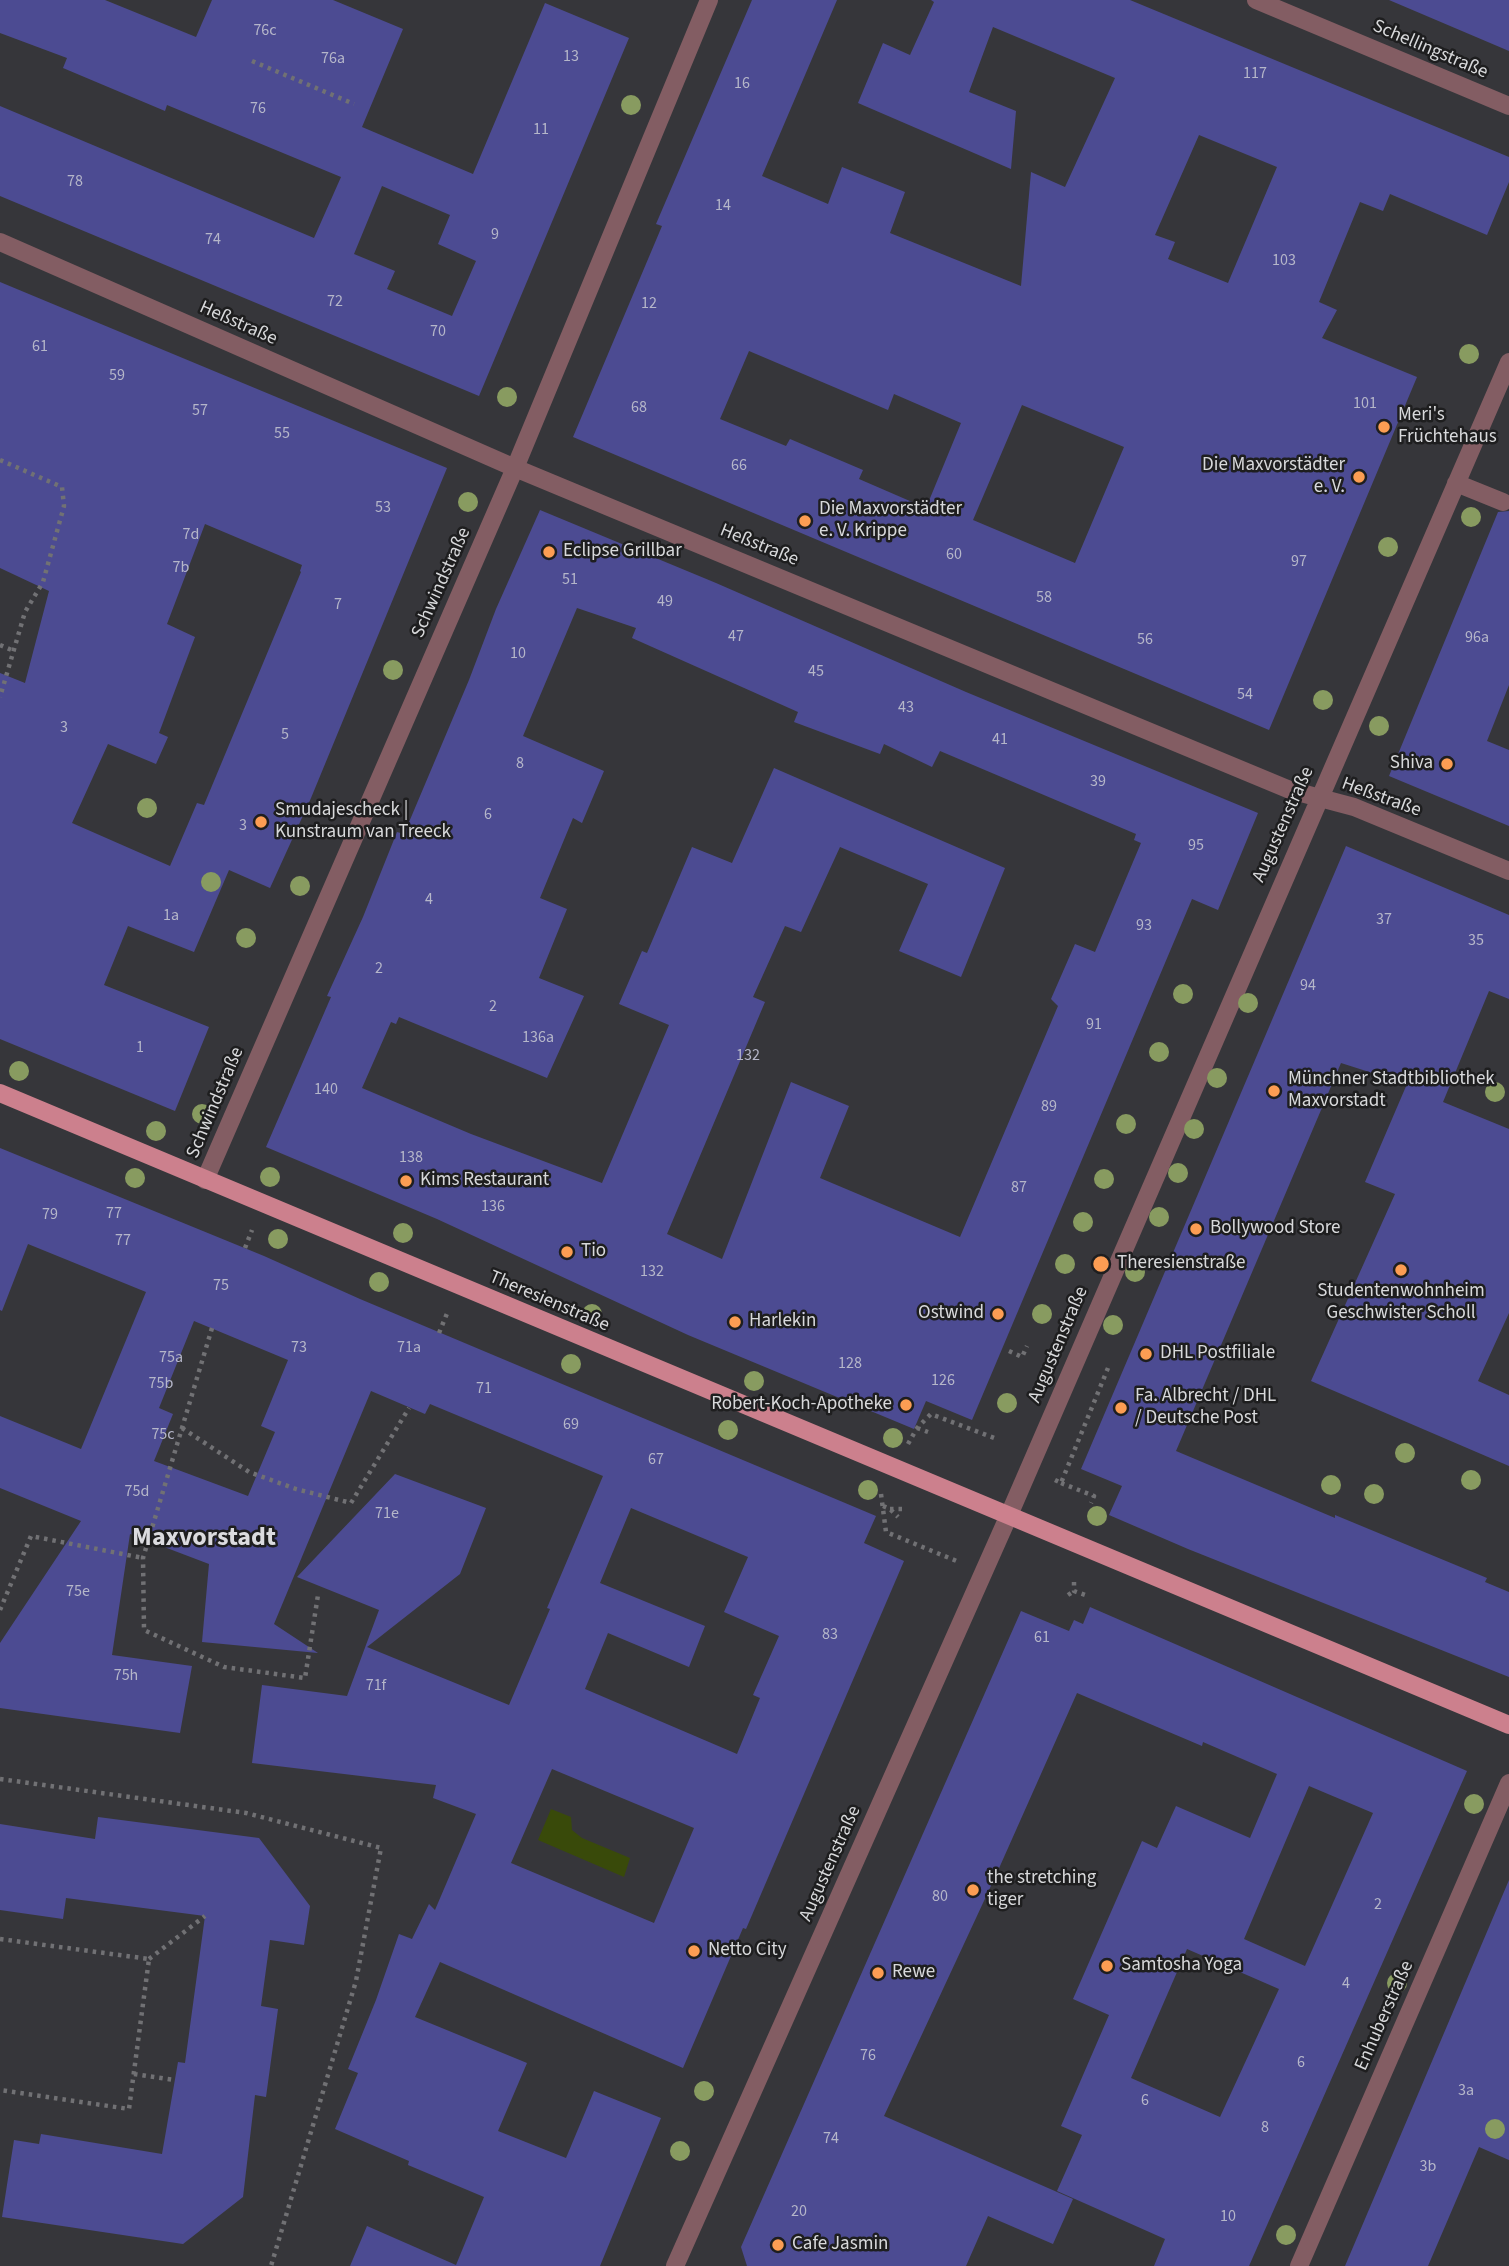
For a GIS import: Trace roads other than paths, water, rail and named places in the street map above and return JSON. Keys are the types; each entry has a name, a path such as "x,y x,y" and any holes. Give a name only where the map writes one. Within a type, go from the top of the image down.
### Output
{"main road":[{"name":"Theresienstraße","path":"0,1093 1509,1726"}],"street":[{"name":"Schwindstraße","path":"205,1180 515,468 709,0"},
{"name":"Schellingstraße","path":"1256,0 1509,106"},
{"name":"Heßstraße","path":"0,242 515,468 1277,784 1353,807 1509,871"},
{"name":"Augustenstraße","path":"681,2264 1509,362"},
{"path":"1456,483 1503,502"},
{"name":"Enhuberstraße","path":"1299,2266 1509,1783"}],"place":[{"name":"Meri's Früchtehaus","path":"1384,427"},
{"name":"Die Maxvorstädter e. V.","path":"1359,477"},
{"name":"Die Maxvorstädter e. V. Krippe","path":"805,521"},
{"name":"Eclipse Grillbar","path":"549,552"},
{"name":"Shiva","path":"1447,764"},
{"name":"Smudajescheck | Kunstraum van Treeck","path":"261,822"},
{"name":"Münchner Stadtbibliothek Maxvorstadt","path":"1274,1091"},
{"name":"Kims Restaurant","path":"406,1181"},
{"name":"Bollywood Store","path":"1196,1229"},
{"name":"Tio","path":"567,1252"},
{"name":"Theresienstraße","path":"1101,1264"},
{"name":"Studentenwohnheim Geschwister Scholl","path":"1401,1270"},
{"name":"Ostwind","path":"998,1314"},
{"name":"Harlekin","path":"735,1322"},
{"name":"DHL Postfiliale","path":"1146,1354"},
{"name":"Robert-Koch-Apotheke","path":"906,1405"},
{"name":"Fa. Albrecht / DHL / Deutsche Post","path":"1121,1408"},
{"name":"the stretching tiger","path":"973,1890"},
{"name":"Netto City","path":"694,1951"},
{"name":"Samtosha Yoga","path":"1107,1966"},
{"name":"Rewe","path":"878,1973"},
{"name":"Cafe Jasmin","path":"778,2245"}],"district":[{"name":"Maxvorstadt","path":"204,1539"}]}
